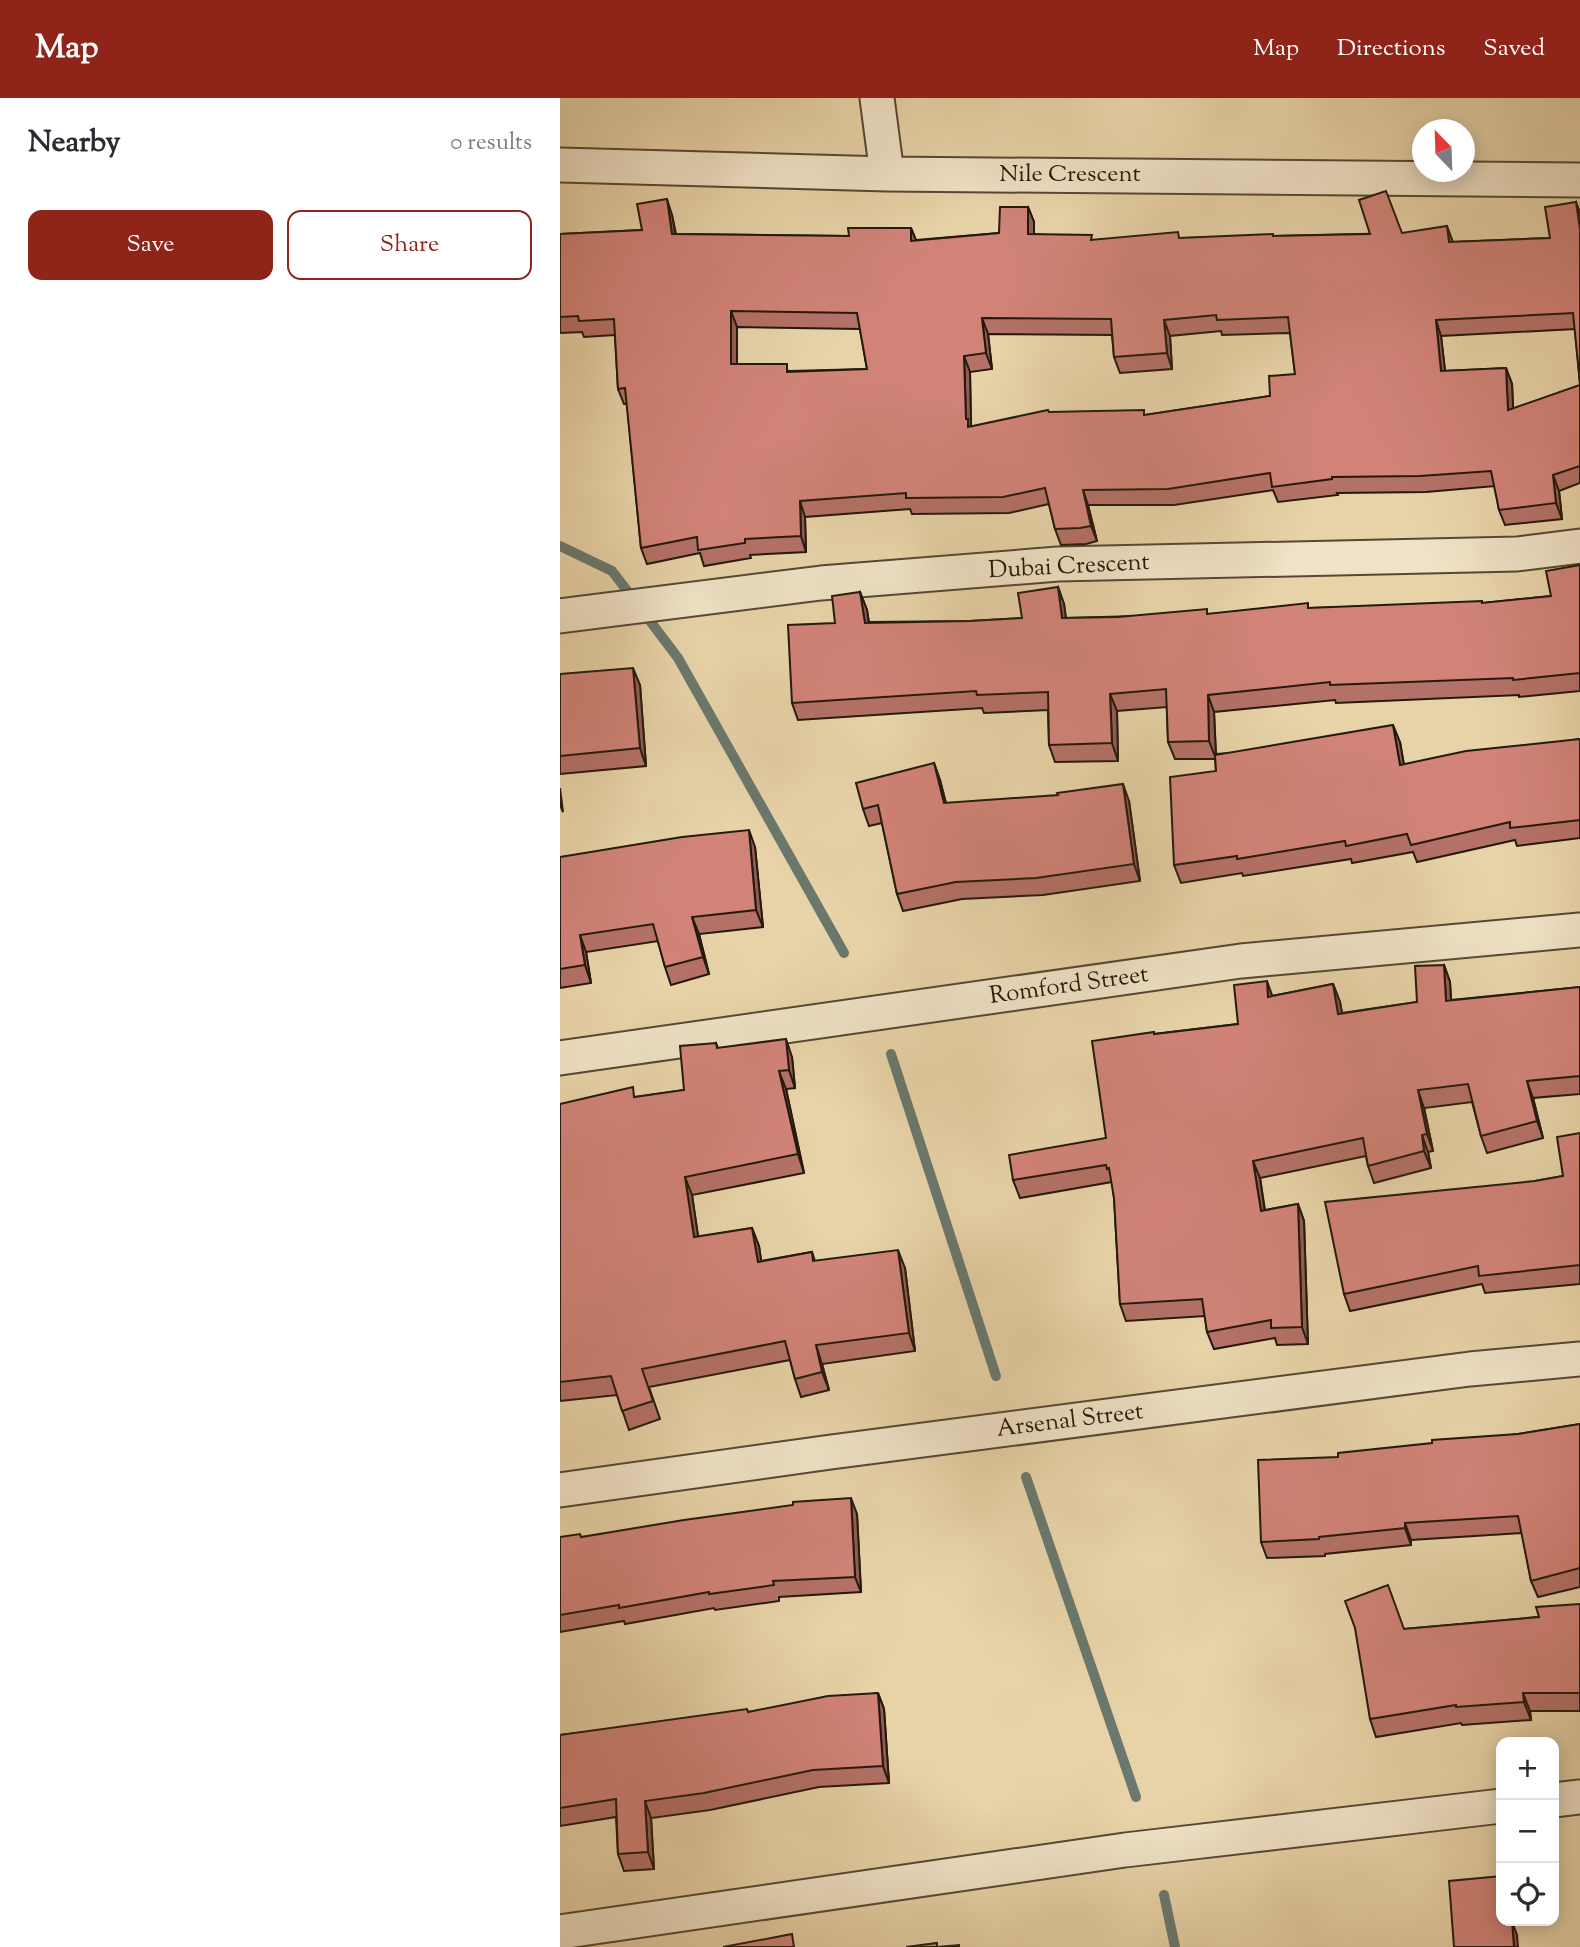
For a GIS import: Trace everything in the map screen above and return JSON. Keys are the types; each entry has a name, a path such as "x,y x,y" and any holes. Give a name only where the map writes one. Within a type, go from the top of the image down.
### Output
{"street":[{"path":"877,98 887,174"},
{"name":"Nile Crescent","path":"560,165 887,174 1580,180"},
{"name":"Dubai Crescent","path":"560,616 821,583 1058,564 1517,554 1580,546"},
{"name":"Romford Street","path":"560,1058 1241,961 1580,930"},
{"name":"Arsenal Street","path":"560,1490 1457,1370 1580,1359"},
{"path":"1559,1799 1580,1797"},
{"path":"560,1932 1125,1850 1496,1807"}],"building":[{"path":"1386,191 1402,233 1447,226 1449,242 1550,238 1545,207 1576,202 1580,229 1580,384 1573,313 1436,320 1441,371 1506,368 1508,410 1580,385 1580,466 1553,475 1556,503 1499,510 1491,471 1420,476 1332,477 1272,487 1270,473 1168,489 1083,490 1091,526 1080,528 1055,529 1045,488 1003,497 906,498 906,493 800,501 801,536 745,539 745,543 698,550 697,537 641,548 625,388 618,389 614,319 579,321 578,316 560,317 560,234 642,230 637,204 667,199 672,234 849,236 848,228 911,228 911,241 999,233 1000,207 1028,207 1028,234 1092,235 1091,240 1178,232 1179,238 1370,234 1359,200","holes":["731,311 857,313 867,369 787,372 787,364 731,364","1216,315 1217,320 1288,317 1295,374 1269,376 1270,396 1144,415 1144,410 1048,410 968,427 964,356 986,353 982,318 1111,319 1114,357 1167,353 1164,320"]},
{"path":"1580,565 1580,673 1513,680 1330,685 1330,682 1208,695 1209,741 1168,742 1166,689 1110,694 1112,743 1049,745 1048,692 977,695 976,691 792,703 788,625 835,623 832,596 860,592 865,623 1022,618 1018,593 1058,587 1062,618 1118,617 1207,609 1207,614 1308,603 1308,608 1482,603 1551,596 1546,571"},
{"path":"633,668 640,748 560,756 560,674"},
{"path":"1393,725 1400,765 1466,751 1580,739 1580,820 1510,828 1510,822 1411,845 1407,834 1346,846 1345,841 1237,859 1237,856 1174,865 1170,777 1216,771 1215,755"},
{"path":"934,763 944,803 1058,795 1057,793 1123,784 1134,864 1036,878 956,882 897,894 878,805 863,809 856,783"},
{"path":"749,830 756,910 692,917 703,957 665,967 653,924 580,935 585,965 560,969 560,857 682,837"},
{"path":"1444,965 1446,1001 1580,987 1580,1076 1527,1081 1537,1121 1481,1136 1468,1084 1418,1090 1427,1134 1422,1135 1424,1151 1368,1166 1363,1138 1253,1161 1261,1211 1298,1204 1302,1327 1271,1328 1271,1320 1207,1332 1202,1299 1120,1304 1114,1198 1109,1168 1107,1169 1106,1165 1013,1180 1009,1155 1106,1138 1092,1041 1238,1024 1234,985 1267,981 1268,997 1333,984 1338,1014 1417,1002 1415,966"},
{"path":"786,1039 789,1070 779,1071 798,1154 685,1177 694,1237 752,1228 758,1262 812,1252 813,1261 898,1250 909,1333 816,1345 822,1372 795,1379 785,1341 642,1369 653,1401 622,1411 611,1376 560,1382 560,1104 633,1087 634,1097 684,1090 680,1046 716,1043 717,1048"},
{"path":"1580,1133 1580,1265 1479,1276 1478,1266 1344,1294 1325,1202 1563,1176 1557,1137"},
{"path":"1580,1424 1580,1568 1531,1581 1518,1516 1405,1523 1405,1528 1319,1539 1261,1542 1258,1460 1338,1457 1338,1453 1432,1443 1432,1440 1518,1434"},
{"path":"851,1498 855,1577 773,1581 774,1585 560,1615 560,1537 580,1534 581,1537 793,1505 793,1502"},
{"path":"1388,1585 1404,1629 1539,1617 1536,1607 1580,1604 1580,1693 1523,1693 1524,1702 1456,1705 1370,1719 1355,1628 1345,1601"},
{"path":"878,1693 883,1766 813,1770 704,1793 645,1801 648,1852 618,1854 616,1799 560,1808 560,1735 747,1709 748,1712 828,1696"},
{"path":"1496,1876 1496,1926 1512,1926 1514,1947 1454,1947 1449,1881"},
{"path":"792,1934 794,1947 723,1947"},
{"path":"937,1943 937,1947 906,1947"}],"waterway":[{"path":"560,546 612,571 635,601"},
{"path":"644,613 678,658 844,953"},
{"path":"891,1054 996,1376"},
{"path":"1026,1477 1136,1797"},
{"path":"1164,1895 1175,1947"}]}
